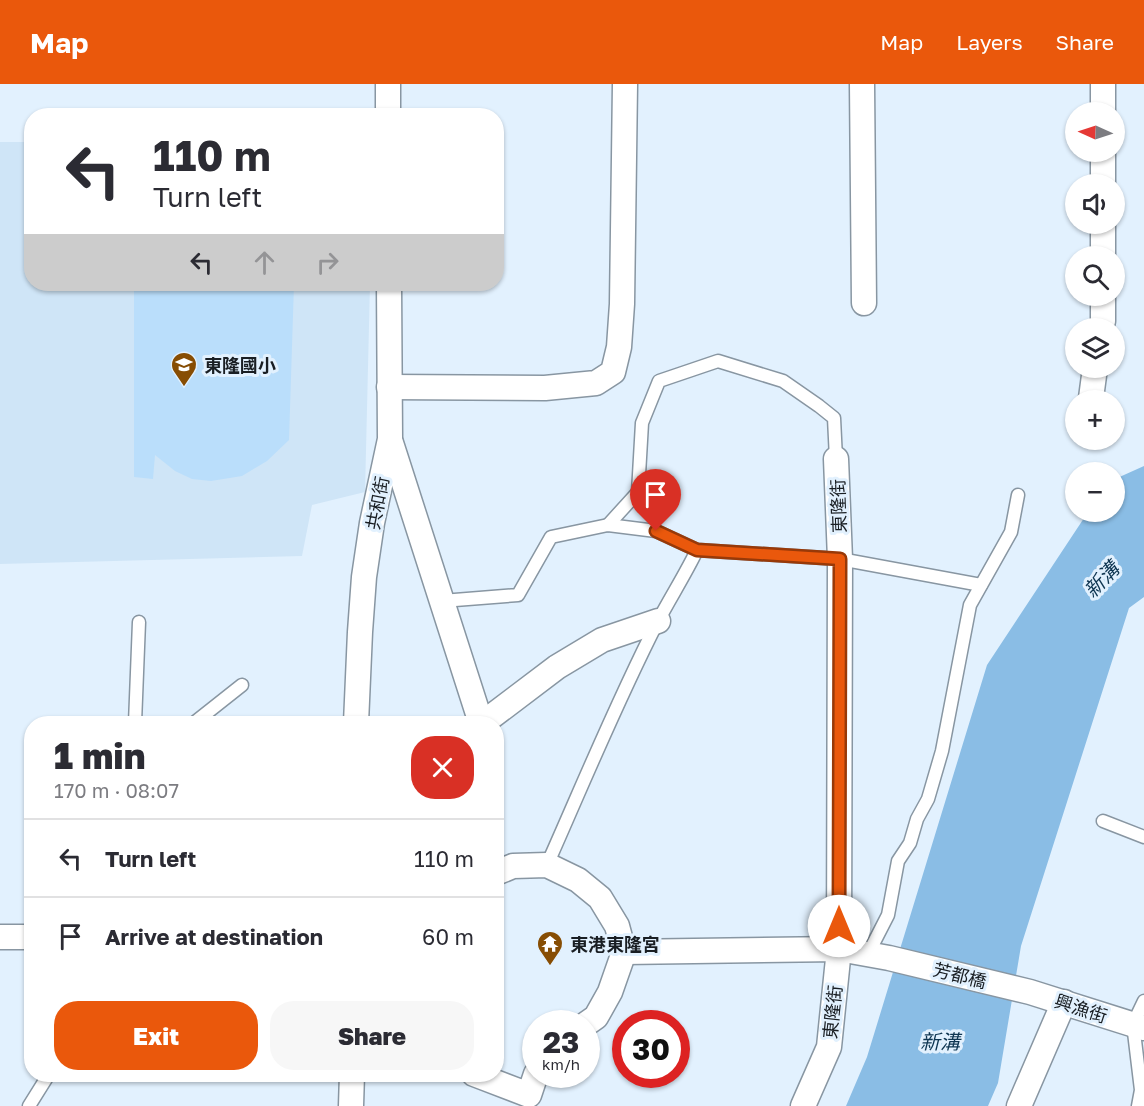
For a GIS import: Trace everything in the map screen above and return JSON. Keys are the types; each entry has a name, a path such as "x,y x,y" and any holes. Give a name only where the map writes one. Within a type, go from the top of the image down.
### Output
{"street":[{"path":"388,84 388,108"},
{"path":"390,387 546,388 596,383 613,372 619,347 622,304 625,84"},
{"path":"862,84 864,303"},
{"path":"1103,84 1103,102"},
{"name":"共和街","path":"356,716 364,577 372,524 390,439 389,291"},
{"path":"390,439 480,716"},
{"name":"東隆街","path":"803,1106 829,1047 839,949 840,559 836,459"},
{"path":"491,716 557,667 602,640 658,621"},
{"path":"504,870 513,866 547,865 578,880 600,898 617,926 624,952 610,992 600,1010"},
{"path":"0,937 24,937"},
{"path":"624,952 839,949"},
{"name":"芳都橋","path":"839,949 879,956 1030,992"},
{"name":"興漁街","path":"1030,992 1138,1026"},
{"path":"1019,1106 1064,1002"},
{"path":"351,1106 352,1082"},
{"path":"499,1082 531,1092"}],"lane":[{"path":"608,525 638,492 642,423 659,381 718,361 783,381 834,418 836,459"},
{"path":"879,956 898,861 910,843 917,819 928,799 942,751 970,605 1011,532 1018,495"},
{"path":"442,601 518,595 551,537 608,525 656,531 697,550 840,559 981,585"},
{"path":"547,865 658,621 697,550"},
{"path":"135,716 139,622"},
{"path":"203,716 242,686"},
{"path":"1103,821 1144,837"},
{"path":"1138,1026 1144,1001"},
{"name":"興漁街","path":"1138,1026 1141,1090 1138,1106"},
{"path":"29,1106 43,1082"}],"shaded area":[{"name":"東隆國小","path":"0,142 24,142 24,291 370,291 365,492 312,505 302,556 0,564"},
{"path":"134,291 294,291 289,440 267,461 242,476 211,481 192,479 175,471 155,455 153,479 134,477"}],"water":[{"name":"新溝","path":"1144,466 1144,597 1129,608 1021,946 998,1083 988,1106 846,1106 867,1057 987,665 1081,522 1125,522 1125,475"}],"place":[{"name":"東隆國小","path":"184,388"},
{"name":"東港東隆宮","path":"550,967"}],"route":[{"path":"656,531 697,550 840,559 839,926"}]}
